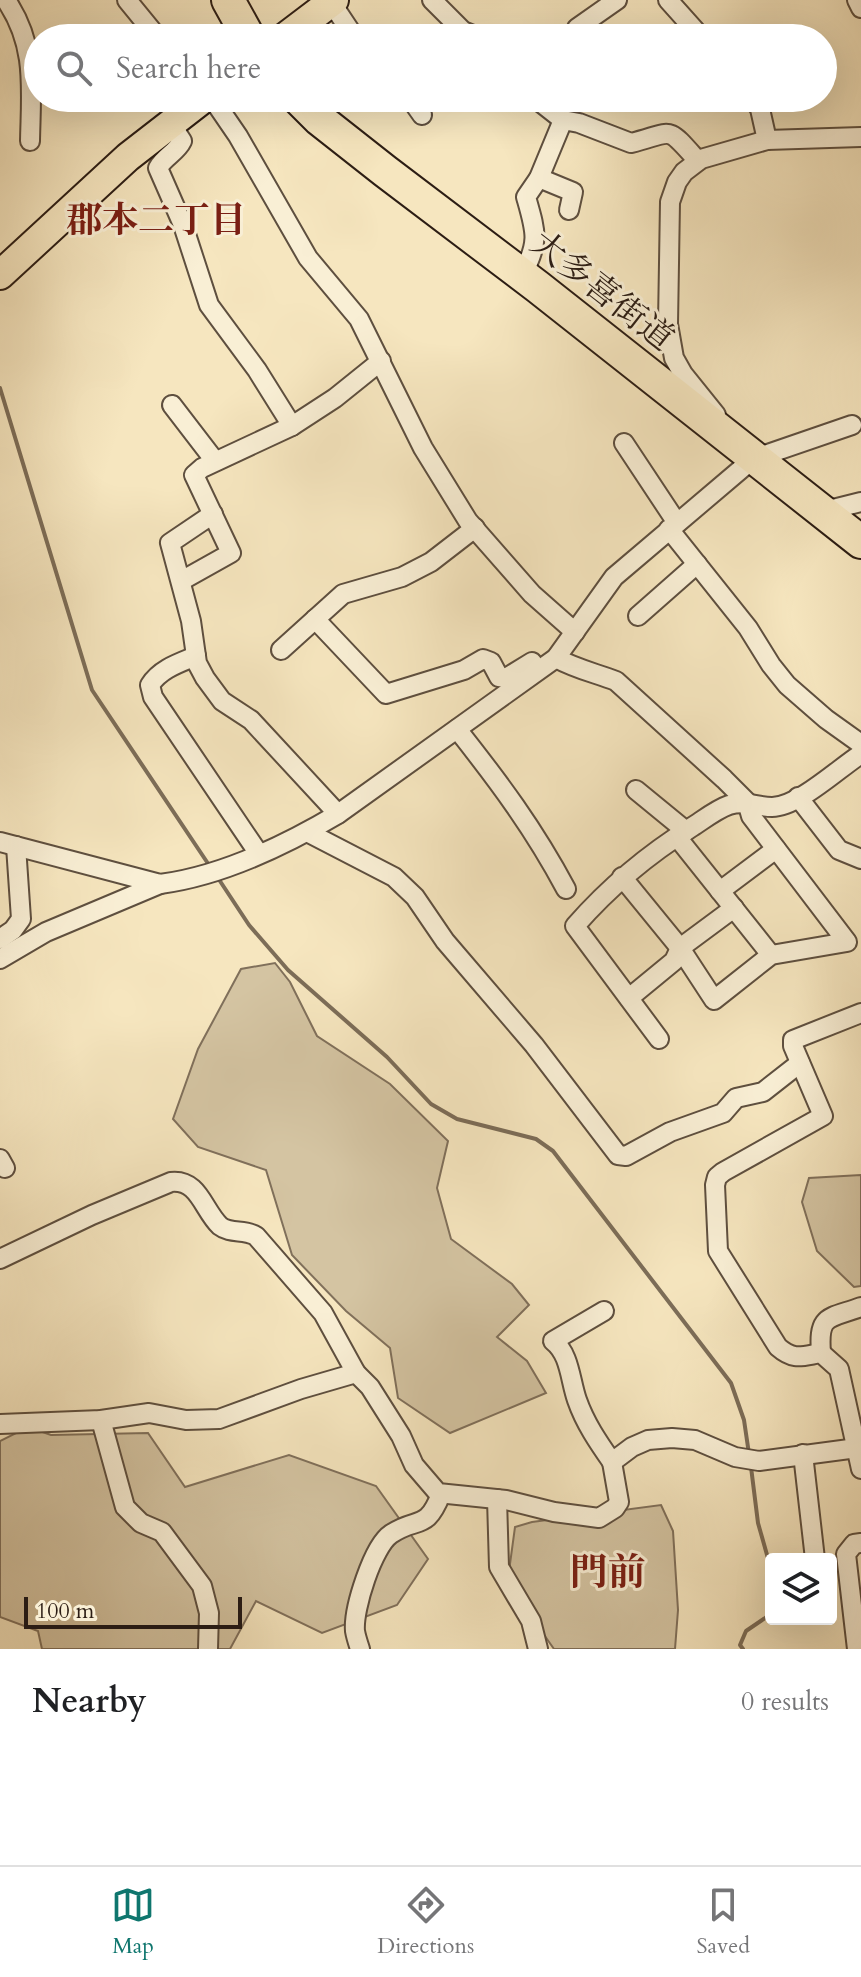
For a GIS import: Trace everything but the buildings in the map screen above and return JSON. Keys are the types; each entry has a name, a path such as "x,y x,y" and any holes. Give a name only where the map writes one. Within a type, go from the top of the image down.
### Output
{"highway":[{"path":"228,0 241,24"},
{"name":"大多喜街道","path":"312,112 861,542"}],"main road":[{"path":"302,24 332,1"},
{"path":"0,273 118,166 186,112"}],"street":[{"path":"6,0 24,38"},
{"path":"127,0 147,24"},
{"path":"432,0 456,24"},
{"path":"583,24 617,0"},
{"path":"668,0 689,24"},
{"path":"857,0 861,8"},
{"path":"332,1 346,24"},
{"path":"30,112 30,141"},
{"path":"213,112 238,136 308,258 359,319 423,448 475,528 532,594 573,631"},
{"path":"553,112 563,120 631,143 661,132 676,136 698,161"},
{"path":"761,112 767,140"},
{"path":"522,275 534,253 537,235 526,197 539,178 563,120"},
{"path":"171,124 182,141 158,168 183,225 209,305 257,370 292,426"},
{"path":"744,452 674,358 668,324 670,202 677,182 698,161 767,140 861,137"},
{"path":"539,178 573,192 569,210"},
{"path":"181,581 230,557 231,553 194,475 215,461 292,426 335,398 381,361"},
{"path":"172,405 215,461"},
{"path":"0,959 46,932 160,884 185,881 259,854 338,814 556,658 614,577 673,526 744,452 852,425"},
{"path":"624,443 697,564 748,628 771,665 787,685 861,744"},
{"path":"821,512 861,502"},
{"path":"213,514 170,543 196,656 205,678 222,701 251,720 338,814"},
{"path":"281,650 343,594 402,577 431,562 475,528"},
{"path":"638,616 697,564"},
{"path":"315,619 386,694 464,670 483,659 491,662 499,677 506,678 529,665 573,631"},
{"path":"196,656 154,678 150,685 153,697 259,854"},
{"path":"556,658 577,670 616,681 747,802 751,816 847,942 771,955 714,1000 680,948 622,877"},
{"path":"457,729 518,807 566,889"},
{"path":"659,1039 575,926 644,858 728,806 747,802 771,807 787,804 861,754"},
{"path":"636,790 682,834 720,891 771,955"},
{"path":"798,797 839,850 861,859"},
{"path":"307,832 394,877 415,897 445,941 534,1045 618,1155 626,1156 670,1132 723,1113 736,1098 763,1092 800,1063"},
{"path":"1,938 13,930 21,919 8,844 160,884"},
{"path":"720,891 776,849"},
{"path":"629,998 674,961 680,948 734,908"},
{"path":"821,1353 796,1357 778,1347 718,1251 717,1177 823,1116 793,1040 861,1013"},
{"path":"0,1259 92,1215 171,1182 181,1181 189,1185 219,1225 228,1230 248,1231 256,1236 323,1313 356,1373 370,1387 401,1436 414,1465 425,1481 441,1494 497,1499 599,1518 619,1502 612,1462 593,1436 577,1400 562,1348 553,1341 604,1311"},
{"path":"861,1307 828,1319 820,1331 821,1353 839,1369 857,1438 861,1469"},
{"path":"0,1424 101,1420 149,1413 186,1420 219,1419 356,1373"},
{"path":"101,1420 125,1507 141,1523 162,1532 202,1586 209,1613 208,1649"},
{"path":"612,1462 648,1440 695,1440 735,1457 759,1461 803,1454 857,1438"},
{"path":"803,1454 814,1553"},
{"path":"360,1649 355,1631 356,1609 379,1545 390,1534 420,1523 433,1514 441,1494"},
{"path":"497,1499 499,1567 531,1621 538,1649"},
{"path":"857,1649 846,1554 854,1544 861,1543"}],"shaded area":[{"path":"275,963 290,982 317,1036 390,1084 448,1141 437,1188 451,1239 512,1284 529,1305 497,1337 527,1361 546,1393 450,1433 398,1398 390,1348 346,1311 292,1255 266,1170 198,1147 173,1119 198,1049 241,969"},
{"path":"861,1175 861,1286 854,1287 817,1251 802,1202 809,1178"},
{"path":"28,1427 51,1435 148,1433 185,1487 289,1455 376,1486 428,1559 397,1605 322,1633 256,1601 230,1649 42,1649 38,1631 0,1617 0,1441"},
{"path":"661,1505 673,1531 678,1610 675,1649 554,1649 521,1602 509,1571 515,1527 532,1522"}],"waterway":[{"path":"0,388 92,690 211,868"},
{"path":"216,875 249,925 288,970 387,1057 431,1104 457,1119 536,1139 553,1151 731,1383 744,1420 749,1454"},
{"path":"751,1467 758,1523 766,1553"},
{"path":"743,1649 740,1645 746,1631 765,1618"}],"district":[{"name":"郡本二丁目","path":"156,219"},
{"name":"門前","path":"608,1572"}]}
